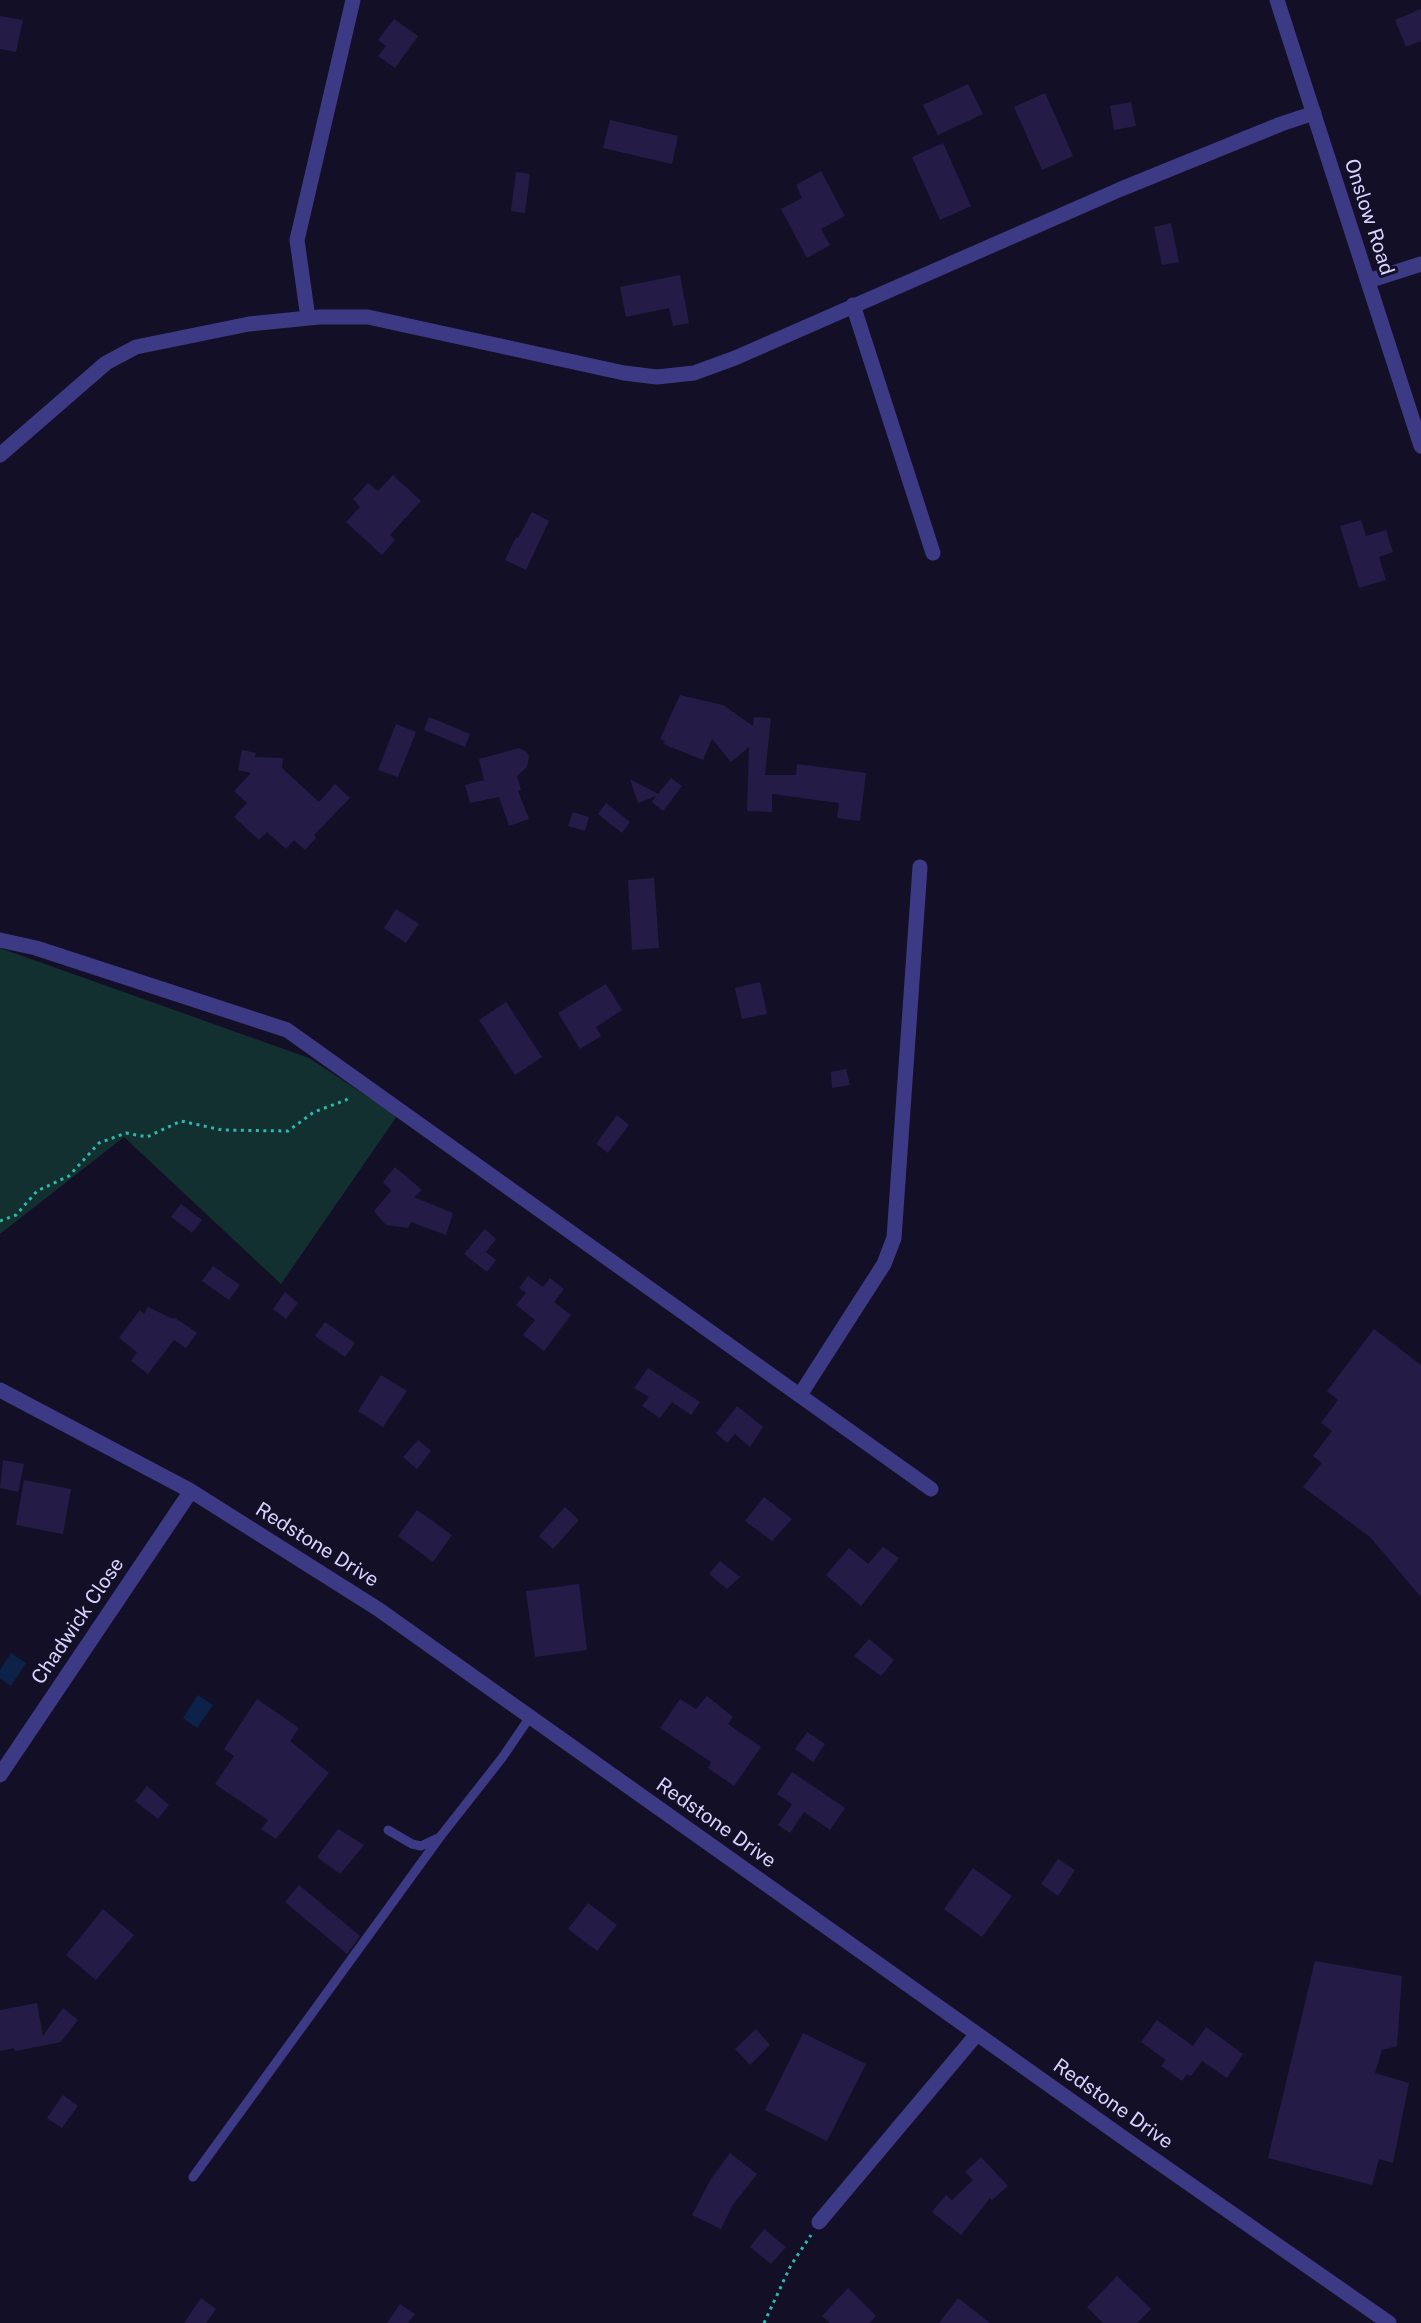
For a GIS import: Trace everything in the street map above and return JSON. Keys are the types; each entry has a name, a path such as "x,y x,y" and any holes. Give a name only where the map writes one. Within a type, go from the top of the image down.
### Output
{"street":[{"path":"308,318 297,240 353,0"},
{"name":"Onslow Road","path":"1277,0 1421,446"},
{"path":"0,455 106,363 136,347 249,324 308,318 368,317 624,374 657,377 694,373 735,358 1121,189 1281,124 1314,113"},
{"path":"1368,281 1421,264"},
{"path":"853,305 933,553"},
{"path":"800,1395 884,1264 894,1238 920,867"},
{"path":"0,940 36,948 287,1030 931,1488"},
{"name":"Redstone Drive","path":"0,1390 191,1491 378,1609 1389,2323"},
{"name":"Chadwick Close","path":"0,1774 191,1491"},
{"path":"819,2222 977,2034"}],"lane":[{"path":"193,2177 530,1717"},
{"path":"388,1830 412,1844 421,1845 440,1837"}],"path":[{"path":"0,1221 16,1215 37,1191 69,1176 99,1143 126,1133 147,1137 181,1121 222,1130 288,1131 314,1112 346,1100 363,1083"},
{"path":"764,2323 790,2265 819,2222"}],"green space":[{"path":"0,948 309,1058 397,1116 281,1284 124,1137 0,1234"}],"water":[{"path":"11,1653 26,1663 11,1686 0,1678 0,1670"},
{"path":"198,1695 213,1705 197,1728 183,1718"}],"building":[{"path":"1421,9 1421,41 1406,47 1395,20"},
{"path":"0,16 23,20 16,52 0,49"},
{"path":"394,19 418,36 395,68 378,56 386,46 378,40"},
{"path":"968,84 983,114 938,135 923,105"},
{"path":"1045,93 1073,156 1042,170 1014,107"},
{"path":"1131,102 1136,126 1114,130 1110,106"},
{"path":"610,120 678,136 672,164 603,148"},
{"path":"943,143 971,206 940,220 912,157"},
{"path":"821,171 845,216 821,229 830,245 807,258 781,209 802,198 796,185"},
{"path":"516,172 530,174 525,213 511,211"},
{"path":"1171,223 1179,262 1162,265 1154,227"},
{"path":"680,275 689,323 673,326 669,308 626,317 620,287"},
{"path":"393,475 421,501 390,535 395,540 382,555 346,522 360,507 353,499 368,483 378,491"},
{"path":"532,512 549,521 526,570 505,560"},
{"path":"1361,520 1366,536 1386,530 1393,552 1379,557 1386,580 1359,588 1340,526"},
{"path":"680,695 723,705 753,726 754,717 771,718 765,775 796,775 797,764 866,773 860,821 837,818 839,803 772,794 772,812 747,811 749,747 731,762 712,739 703,760 663,744 665,741 660,739"},
{"path":"429,717 470,734 465,747 424,730"},
{"path":"396,724 416,732 398,777 378,770"},
{"path":"519,748 529,756 527,767 517,776 521,790 518,791 529,819 509,826 499,797 470,803 465,785 484,780 479,759"},
{"path":"242,750 256,753 255,757 283,758 282,768 319,802 335,784 350,798 314,835 316,838 305,850 294,840 286,849 267,832 259,840 234,817 247,803 234,791 251,773 238,770"},
{"path":"671,778 682,786 663,811 652,802 656,796 638,803 630,779 658,794"},
{"path":"606,803 630,822 622,833 598,814"},
{"path":"573,812 589,817 585,831 568,826"},
{"path":"654,878 659,948 632,950 628,880"},
{"path":"396,909 419,924 406,943 384,928"},
{"path":"760,982 767,1014 742,1019 735,988"},
{"path":"606,984 622,1010 596,1027 601,1036 580,1049 558,1013"},
{"path":"506,1002 542,1057 515,1075 479,1020"},
{"path":"846,1069 850,1085 832,1088 831,1072"},
{"path":"617,1115 629,1125 608,1153 596,1144"},
{"path":"395,1167 422,1190 414,1197 453,1213 446,1235 411,1222 408,1228 386,1225 374,1211 391,1191 383,1182"},
{"path":"181,1204 202,1220 192,1233 171,1217"},
{"path":"485,1229 496,1239 486,1252 496,1260 487,1272 464,1254"},
{"path":"213,1266 240,1285 229,1300 202,1281"},
{"path":"528,1276 543,1287 550,1278 564,1289 554,1302 571,1315 544,1351 523,1335 535,1320 516,1305 526,1293 519,1288"},
{"path":"285,1292 298,1303 286,1319 273,1309"},
{"path":"148,1307 173,1319 174,1317 197,1333 186,1348 174,1340 148,1374 131,1361 137,1352 119,1338 140,1310 144,1314"},
{"path":"325,1322 355,1343 345,1357 315,1336"},
{"path":"1374,1329 1421,1365 1421,1597 1370,1537 1303,1487 1322,1463 1313,1456 1332,1431 1321,1423 1338,1400 1327,1391"},
{"path":"648,1368 700,1402 691,1415 672,1402 660,1418 642,1406 649,1397 634,1388"},
{"path":"381,1375 407,1391 383,1427 358,1411"},
{"path":"737,1406 763,1427 750,1447 735,1434 727,1443 716,1433"},
{"path":"418,1440 431,1451 417,1469 403,1457"},
{"path":"3,1460 24,1464 18,1492 0,1488"},
{"path":"24,1480 71,1489 63,1534 16,1525"},
{"path":"764,1497 792,1519 772,1541 745,1521"},
{"path":"565,1507 579,1520 553,1549 539,1536"},
{"path":"417,1510 452,1535 433,1562 398,1536"},
{"path":"883,1547 899,1558 861,1606 826,1575 849,1548 868,1564"},
{"path":"720,1561 740,1577 727,1589 709,1574"},
{"path":"579,1584 587,1650 535,1657 526,1591"},
{"path":"869,1639 894,1660 881,1676 854,1656"},
{"path":"707,1696 733,1717 728,1724 761,1747 734,1786 708,1768 711,1762 660,1728 680,1699 696,1709"},
{"path":"257,1699 299,1728 290,1741 329,1773 276,1839 261,1829 268,1820 215,1784 234,1756 224,1749"},
{"path":"807,1732 825,1744 813,1762 795,1749"},
{"path":"792,1772 845,1808 830,1830 804,1812 790,1833 778,1825 792,1804 777,1794"},
{"path":"147,1786 169,1805 158,1819 135,1801"},
{"path":"338,1829 364,1845 340,1874 317,1857"},
{"path":"1058,1859 1075,1870 1058,1896 1041,1884"},
{"path":"973,1868 1012,1896 982,1937 944,1909"},
{"path":"299,1885 360,1936 347,1954 285,1902"},
{"path":"588,1903 617,1925 597,1951 568,1929"},
{"path":"103,1909 134,1935 96,1980 66,1955"},
{"path":"1315,1961 1402,1976 1397,2046 1382,2050 1375,2073 1409,2083 1393,2163 1379,2159 1372,2185 1268,2158"},
{"path":"37,2003 43,2036 63,2008 78,2020 61,2042 15,2051 14,2048 0,2051 0,2010"},
{"path":"1157,2020 1193,2046 1206,2027 1243,2054 1227,2078 1202,2061 1191,2076 1187,2074 1182,2081 1161,2066 1166,2060 1141,2042"},
{"path":"756,2029 770,2045 750,2065 735,2049"},
{"path":"803,2033 866,2064 827,2141 765,2110"},
{"path":"63,2095 78,2106 62,2128 47,2118"},
{"path":"730,2153 757,2174 732,2206 721,2229 692,2215 711,2179"},
{"path":"981,2157 1008,2186 992,2200 990,2198 961,2235 932,2212 946,2195 952,2200 973,2180 965,2172"},
{"path":"764,2229 786,2247 771,2264 750,2247"},
{"path":"1117,2276 1151,2309 1137,2323 1103,2323 1087,2307"},
{"path":"848,2288 876,2316 869,2323 830,2323 822,2316"},
{"path":"201,2298 216,2309 206,2323 184,2323"},
{"path":"958,2298 990,2323 939,2323"},
{"path":"400,2304 415,2314 408,2323 387,2323"}]}
